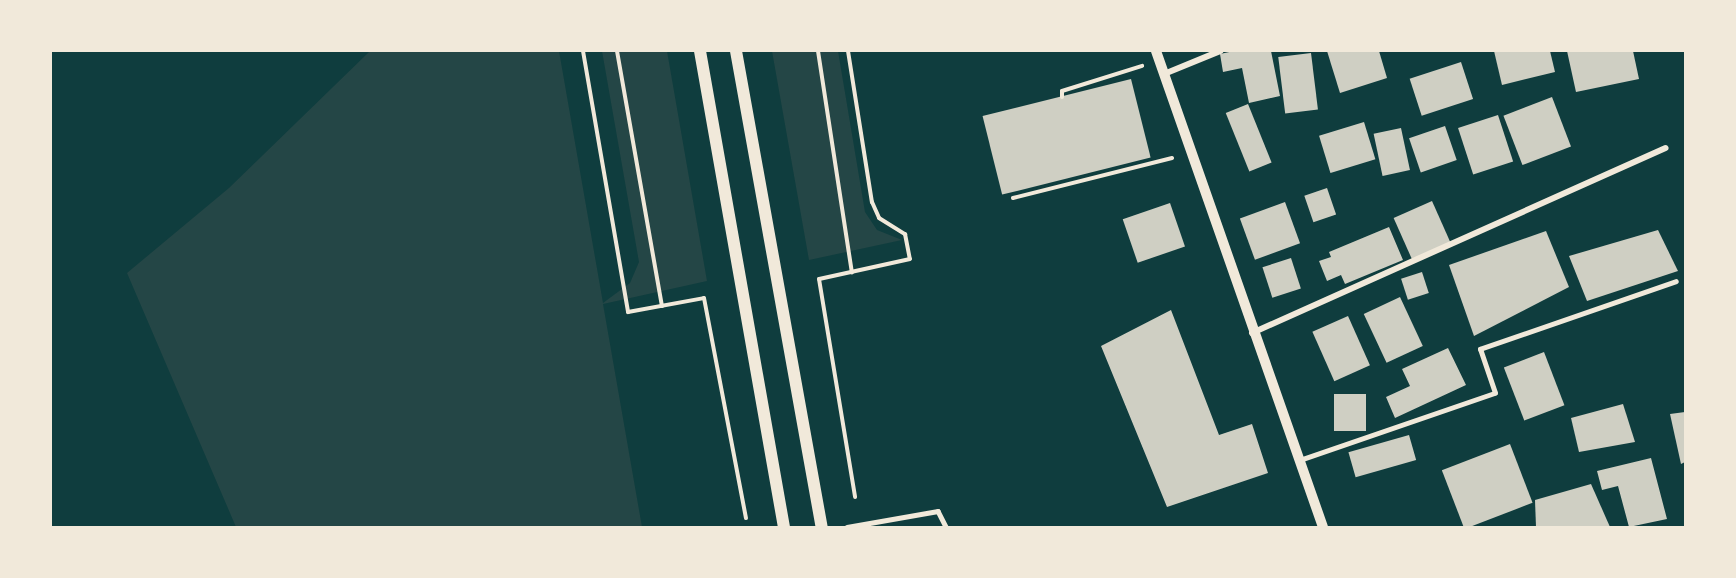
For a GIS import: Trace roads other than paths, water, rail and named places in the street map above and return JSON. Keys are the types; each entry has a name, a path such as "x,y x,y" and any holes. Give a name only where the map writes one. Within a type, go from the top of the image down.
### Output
{"main road":[{"path":"700,51 784,527"},
{"path":"736,51 822,527"}],"street":[{"path":"1164,74 1220,51"},
{"path":"1158,56 1252,333 1323,527"},
{"path":"1252,333 1665,148"}],"lane":[{"path":"1298,461 1495,393 1480,349 1676,281"},
{"path":"847,527 938,511 946,527"}]}
